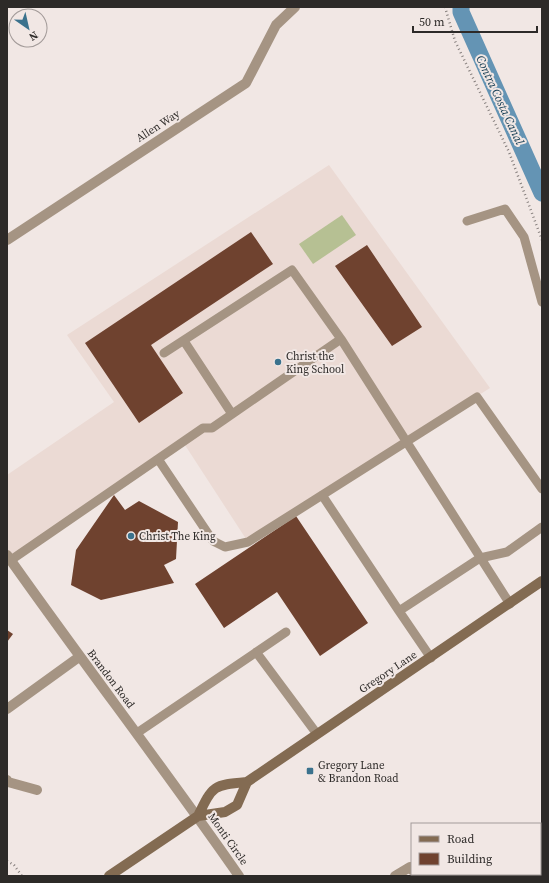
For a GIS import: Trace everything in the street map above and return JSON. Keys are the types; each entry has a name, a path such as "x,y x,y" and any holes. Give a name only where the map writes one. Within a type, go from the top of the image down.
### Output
{"main road":[{"name":"Gregory Lane","path":"247,782 542,581"},
{"path":"109,876 198,816 225,812 237,805 247,782 221,784 209,793 198,816"}],"street":[{"name":"Allen Way","path":"7,240 246,83 276,25 295,7"},
{"name":"Brandon Road","path":"9,558 79,657 198,816"},
{"path":"7,709 79,657"},
{"path":"7,780 8,782 37,790"},
{"name":"Monti Circle","path":"198,816 239,876"},
{"path":"395,876 410,867 411,868"}],"lane":[{"path":"467,221 505,209 524,237 542,302"},
{"path":"164,353 292,270 341,339 510,604"},
{"path":"9,558 203,428 212,428 341,339"},
{"path":"184,341 232,414"},
{"path":"158,459 213,541 225,547 248,542 477,397 542,489"},
{"path":"322,495 431,658"},
{"path":"399,611 480,558 507,552 542,527"},
{"path":"137,734 286,632"},
{"path":"256,652 317,734"}],"path":[{"path":"445,7 455,42 509,152 542,240"},
{"path":"7,861 14,865 22,876"}],"shaded area":[{"name":"Christ the King School","path":"329,165 490,388 248,542 183,442 11,560 7,555 7,475 114,402 67,335"}],"green space":[{"path":"342,215 356,235 313,264 299,244"}],"building":[{"path":"251,232 273,264 151,345 183,393 139,423 85,343"},
{"path":"367,245 422,327 392,346 335,266"},
{"name":"Christ The King","path":"114,495 125,510 139,501 178,522 176,559 164,565 174,583 101,600 71,585 76,550"},
{"path":"296,516 368,623 320,656 277,592 224,628 195,584"},
{"path":"7,630 13,634 7,642"}],"waterway":[{"name":"Contra Costa Canal","path":"461,7 461,12 542,193"}],"place":[{"name":"Christ the King School","path":"278,362"},
{"name":"Christ The King","path":"131,536"},
{"name":"Gregory Lane & Brandon Road","path":"310,771"}]}
